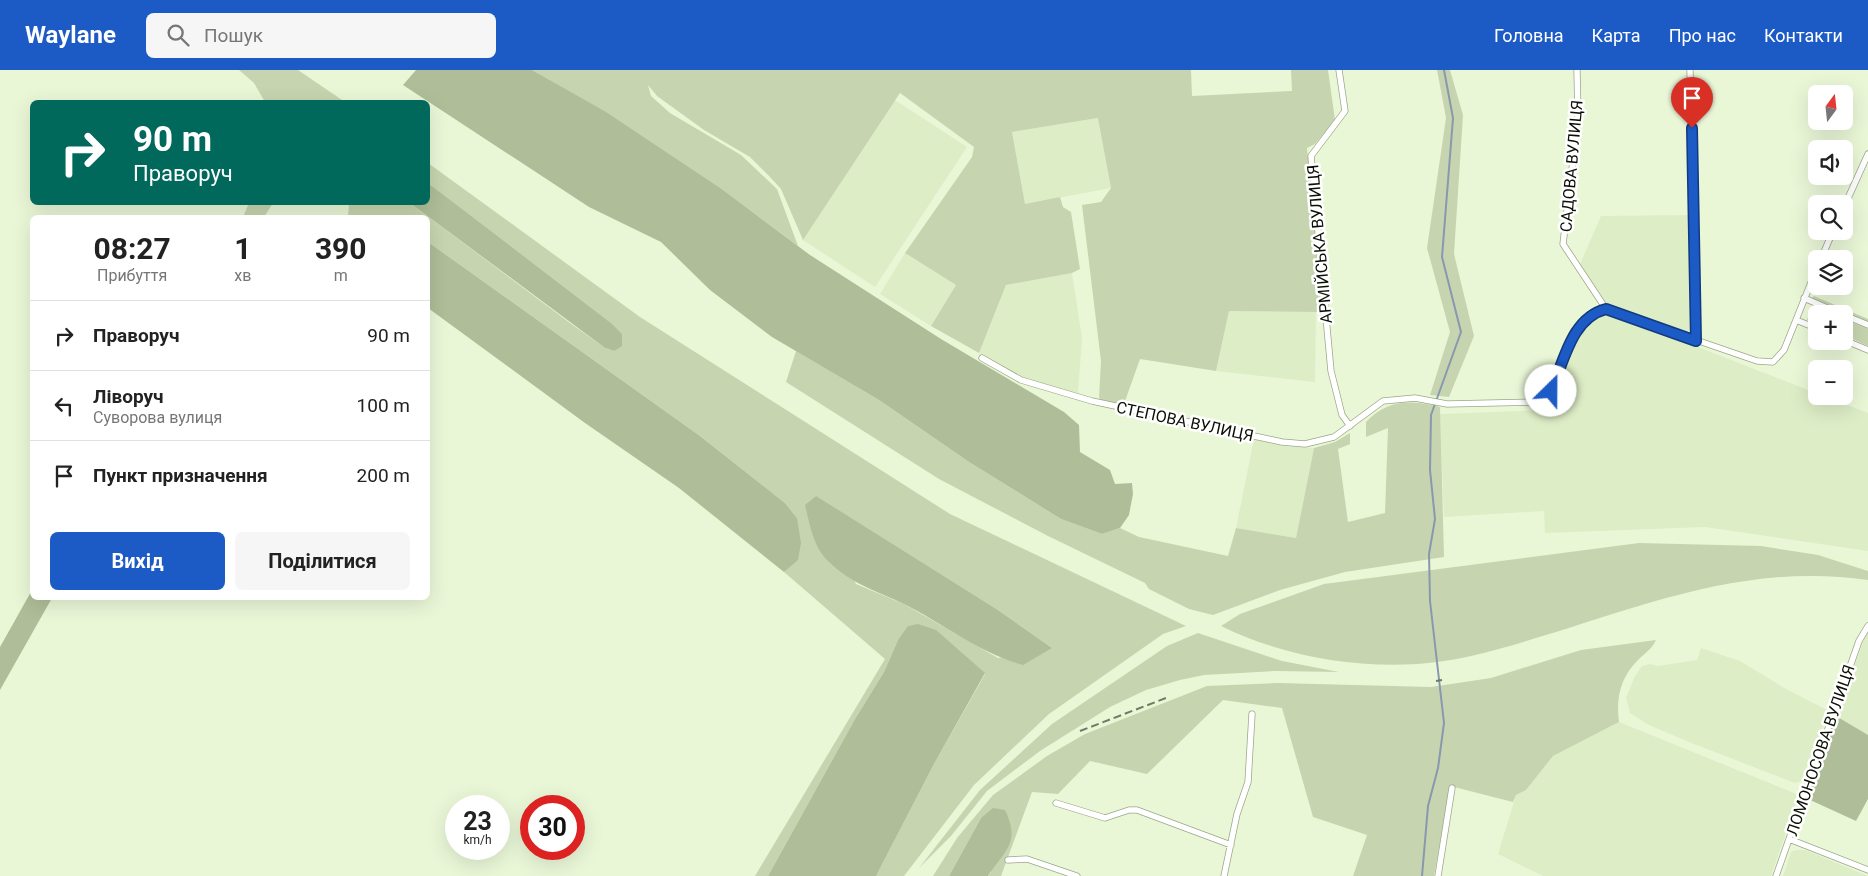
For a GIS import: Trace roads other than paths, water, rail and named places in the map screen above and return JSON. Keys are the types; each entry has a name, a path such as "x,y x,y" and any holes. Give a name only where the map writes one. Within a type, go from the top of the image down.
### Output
{"street":[{"name":"АРМІЙСЬКА ВУЛИЦЯ","path":"1339,70 1345,111 1311,156 1331,371 1342,415 1350,426"},
{"name":"САДОВА ВУЛИЦЯ","path":"1577,70 1578,119 1563,244 1606,309"},
{"path":"1690,70 1696,341"},
{"path":"1850,195 1868,154"},
{"path":"1862,168 1868,171"},
{"path":"1606,309 1696,341 1757,361 1770,363 1782,354 1808,289"},
{"path":"1804,298 1821,305"},
{"name":"СТЕПОВА ВУЛИЦЯ","path":"982,358 1021,380 1092,401 1282,442 1305,444 1334,437 1383,400 1415,398 1447,404 1470,404 1533,402 1544,398 1551,391 1582,322 1589,315 1606,309"},
{"path":"1853,319 1868,325"},
{"path":"1796,320 1808,325"},
{"path":"1853,344 1868,350"},
{"name":"ЛОМОНОСОВА ВУЛИЦЯ","path":"1776,876 1859,641 1868,626"},
{"path":"1224,876 1237,814 1250,774 1252,714"},
{"path":"1438,876 1452,788"},
{"path":"1056,803 1105,818 1129,810 1138,810 1231,845"},
{"path":"1789,839 1868,870"},
{"path":"1008,860 1027,859 1077,876"}],"waterway":[{"path":"1422,876 1428,806 1438,768 1444,723 1430,601 1429,554 1435,519 1430,470 1431,415 1461,332 1442,257 1453,118 1444,70"}],"railway":[{"path":"1436,681 1442,680"},
{"path":"1080,731 1166,698"}]}
